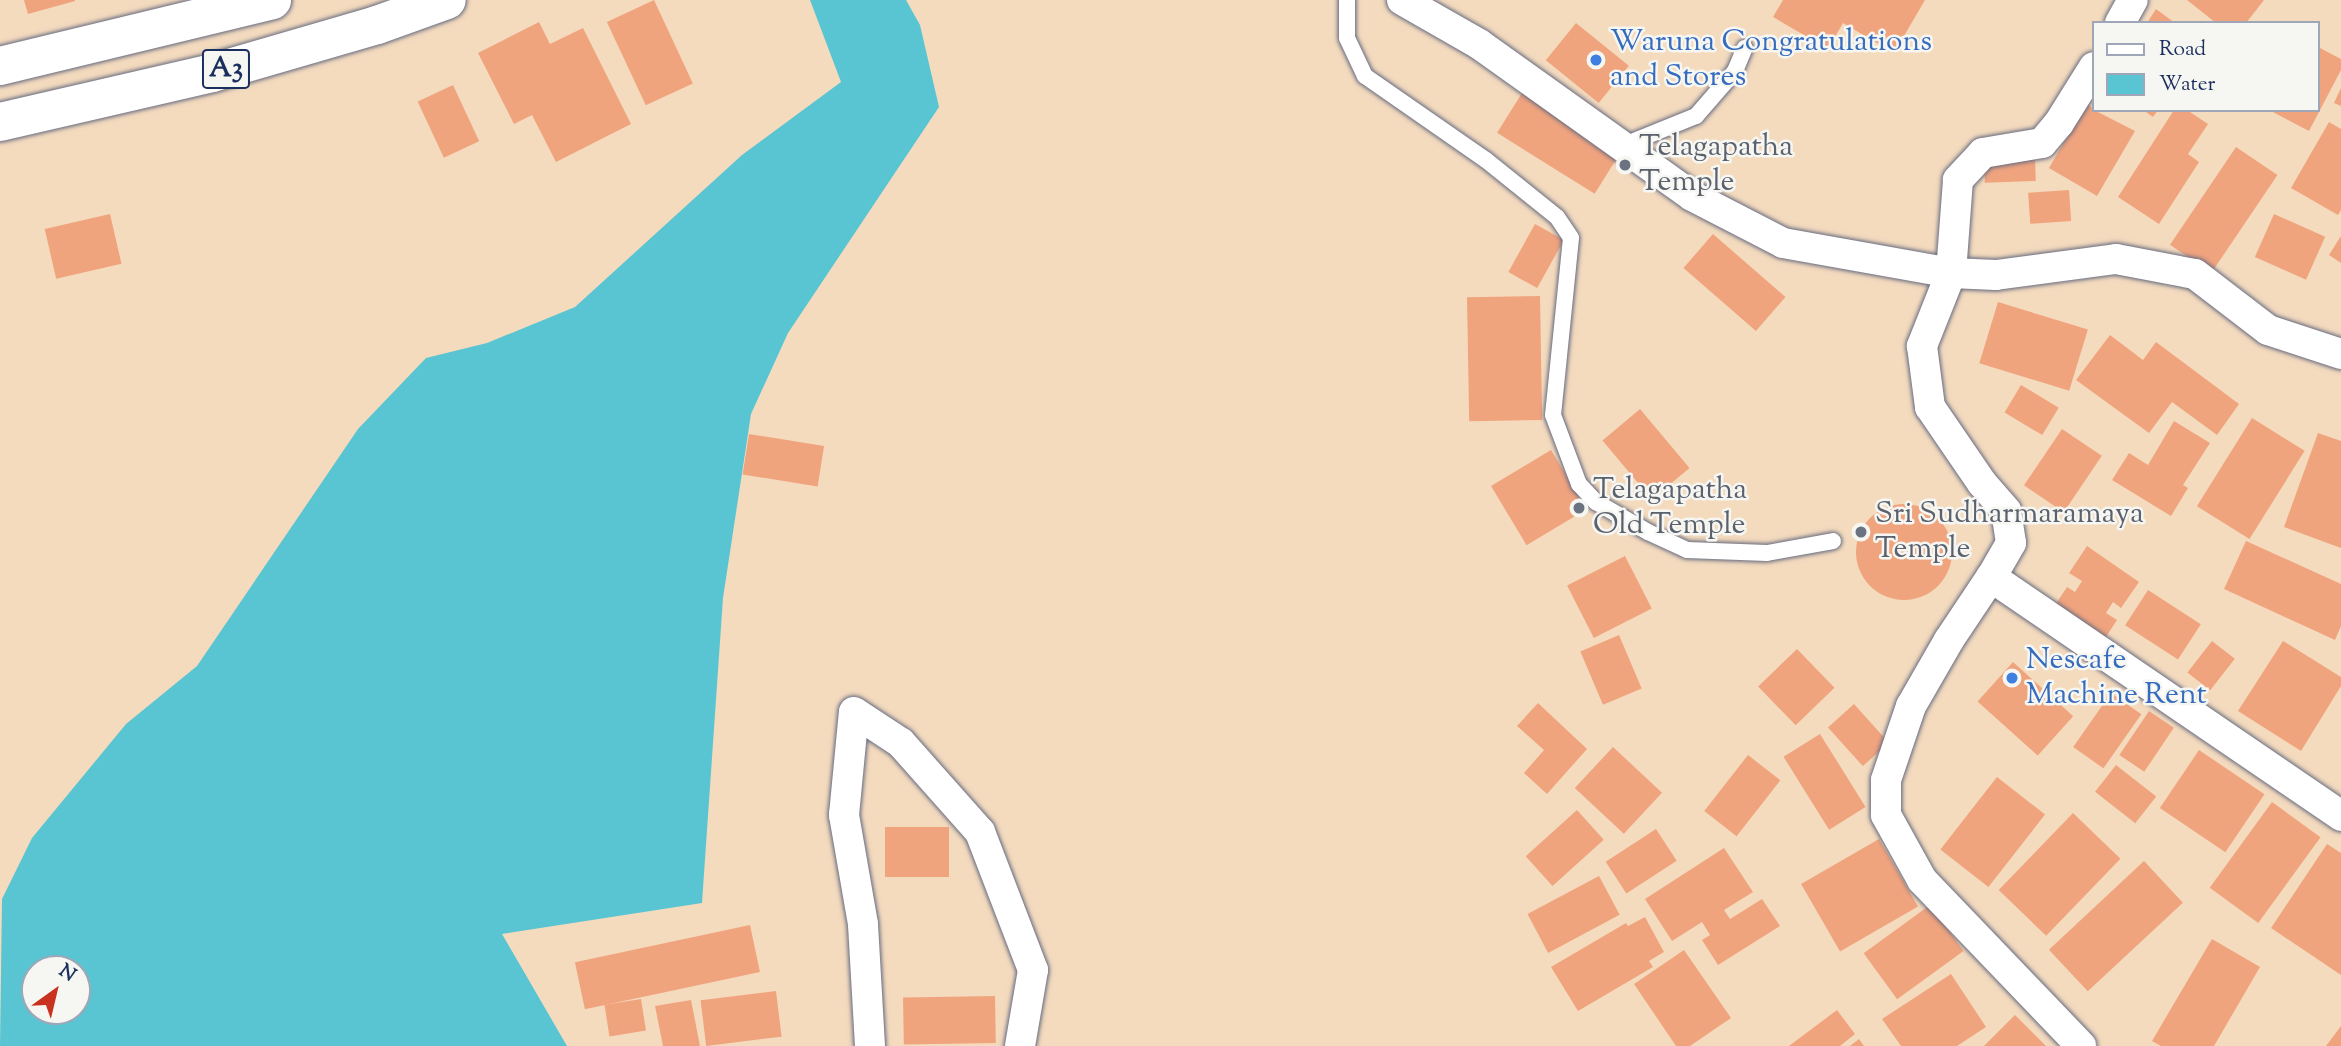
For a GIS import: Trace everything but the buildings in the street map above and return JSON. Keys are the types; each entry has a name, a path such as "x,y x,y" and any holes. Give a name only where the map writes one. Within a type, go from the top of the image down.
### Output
{"highway":[{"name":"A3","path":"0,66 272,0"},
{"name":"A3","path":"0,122 212,73 377,25 447,0"}],"street":[{"path":"1402,0 1479,44 1692,196 1783,243 1951,273 1996,275 2116,259 2195,274 2268,330 2341,354"},
{"path":"2121,21 2133,0"},
{"path":"2081,1046 1922,880 1886,815 1886,780 1912,706 1949,640 2011,543 2006,511 1982,483 1930,407 1922,346 1951,273 1958,180 1983,153 2042,143 2059,122 2092,70"},
{"path":"1991,577 2341,816"},
{"path":"870,1046 863,925 844,815 854,712 901,743 980,832 1033,970 1020,1046"}],"lane":[{"path":"1347,0 1347,38 1365,76 1486,160 1558,217 1572,239 1553,415 1579,484 1596,502 1648,532 1687,550 1767,553 1832,541"},
{"path":"1622,146 1696,116 1735,71 1745,48"}],"water":[{"path":"810,0 906,0 920,25 939,107 788,333 751,414 723,598 702,903 502,934 567,1046 0,1046 2,899 32,838 126,724 197,666 358,429 426,358 487,343 575,307 742,155 841,82"}],"place":[{"name":"Waruna Congratulations and Stores","path":"1596,60"},
{"name":"Telagapatha Temple","path":"1625,165"},
{"name":"Telagapatha Old Temple","path":"1579,508"},
{"name":"Sri Sudharmaramaya Temple","path":"1861,532"},
{"name":"Nescafe Machine Rent","path":"2012,678"}]}
